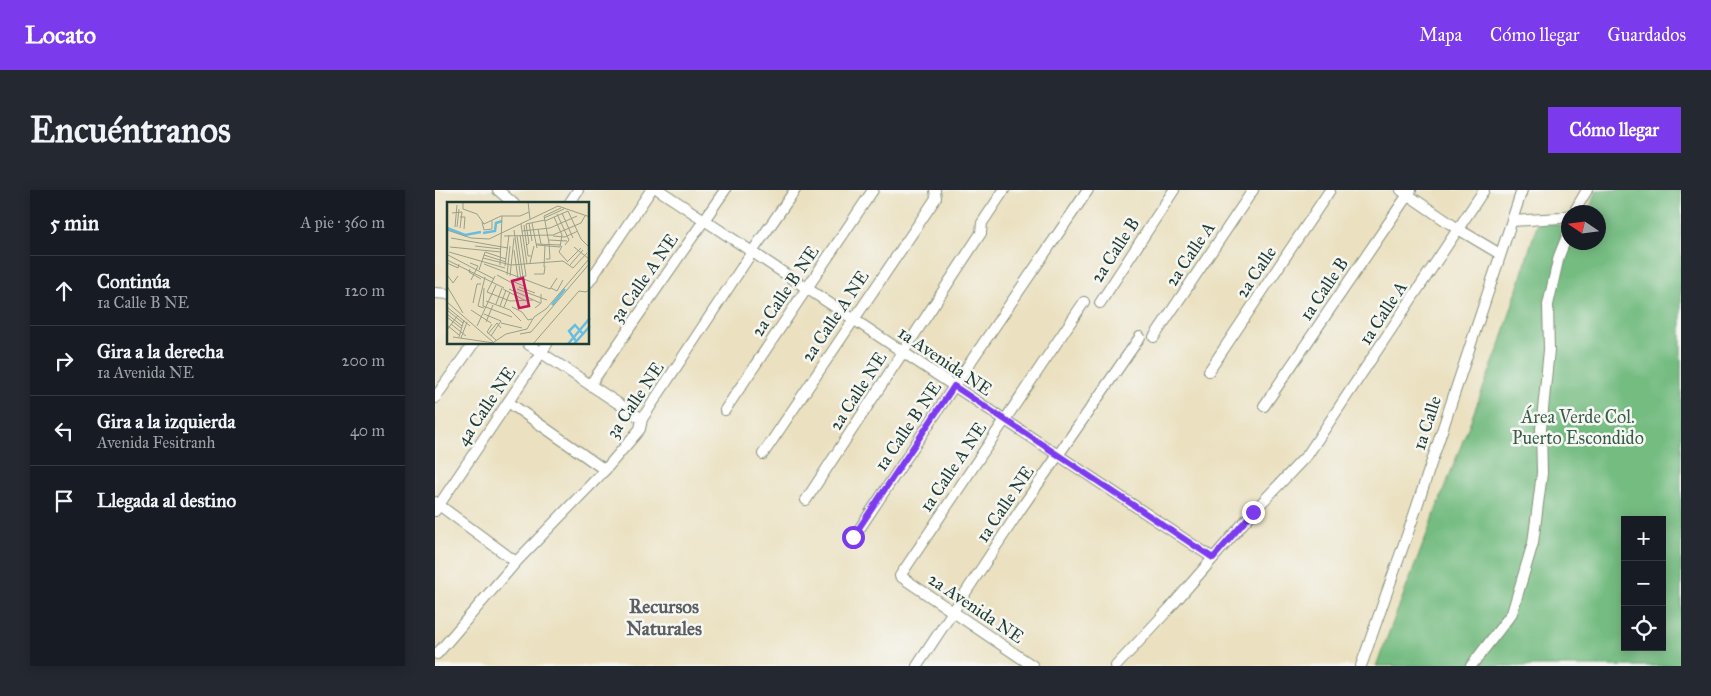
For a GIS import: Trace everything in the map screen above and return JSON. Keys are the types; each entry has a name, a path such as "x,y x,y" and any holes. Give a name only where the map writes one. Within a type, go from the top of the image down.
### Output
{"street":[{"path":"499,190 512,202"},
{"path":"570,202 578,190"},
{"path":"590,281 651,190"},
{"name":"1a Avenida NE","path":"659,190 1213,558"},
{"name":"3a Calle A NE","path":"590,385 725,190"},
{"name":"3a Calle NE","path":"437,654 516,562 605,470 640,428 642,419 795,190"},
{"name":"2a Calle B NE","path":"725,410 873,190"},
{"name":"2a Calle NE","path":"806,500 981,233 982,223 1004,190"},
{"name":"1a Calle B NE","path":"853,537 1088,190"},
{"name":"2a Calle B","path":"1100,303 1174,190"},
{"name":"2a Calle A","path":"1154,337 1253,190"},
{"name":"2a Calle","path":"1209,371 1330,190"},
{"name":"1a Calle A","path":"1116,666 1253,512 1308,454 1484,190"},
{"name":"1a Calle","path":"1361,666 1412,522 1522,190"},
{"path":"1579,205 1587,190"},
{"path":"1407,191 1458,229 1500,254"},
{"name":"1a Calle B","path":"1264,406 1407,191"},
{"name":"2a Calle A NE","path":"763,454 936,194"},
{"path":"1512,221 1561,218"},
{"path":"1471,666 1512,613 1533,543 1542,474 1541,429 1549,350 1547,305 1561,250"},
{"name":"1a Calle A NE","path":"900,576 1084,302"},
{"name":"1a Calle NE","path":"917,666 1057,455 1140,337"},
{"path":"435,398 472,345"},
{"path":"544,348 590,385 642,419"},
{"name":"4a Calle NE","path":"436,506 544,348"},
{"path":"508,402 605,470"},
{"path":"436,506 516,562"},
{"name":"2a Avenida NE","path":"900,576 1033,666"}],"green space":[{"name":"Área Verde Col. Puerto Escondido","path":"1597,190 1681,190 1681,666 1376,666 1501,342 1538,221 1561,226 1561,250 1606,250 1606,205 1591,205"}],"district":[{"name":"Recursos Naturales","path":"664,617"}],"route":[{"path":"853,537 954,386 1213,558 1253,512"}]}
